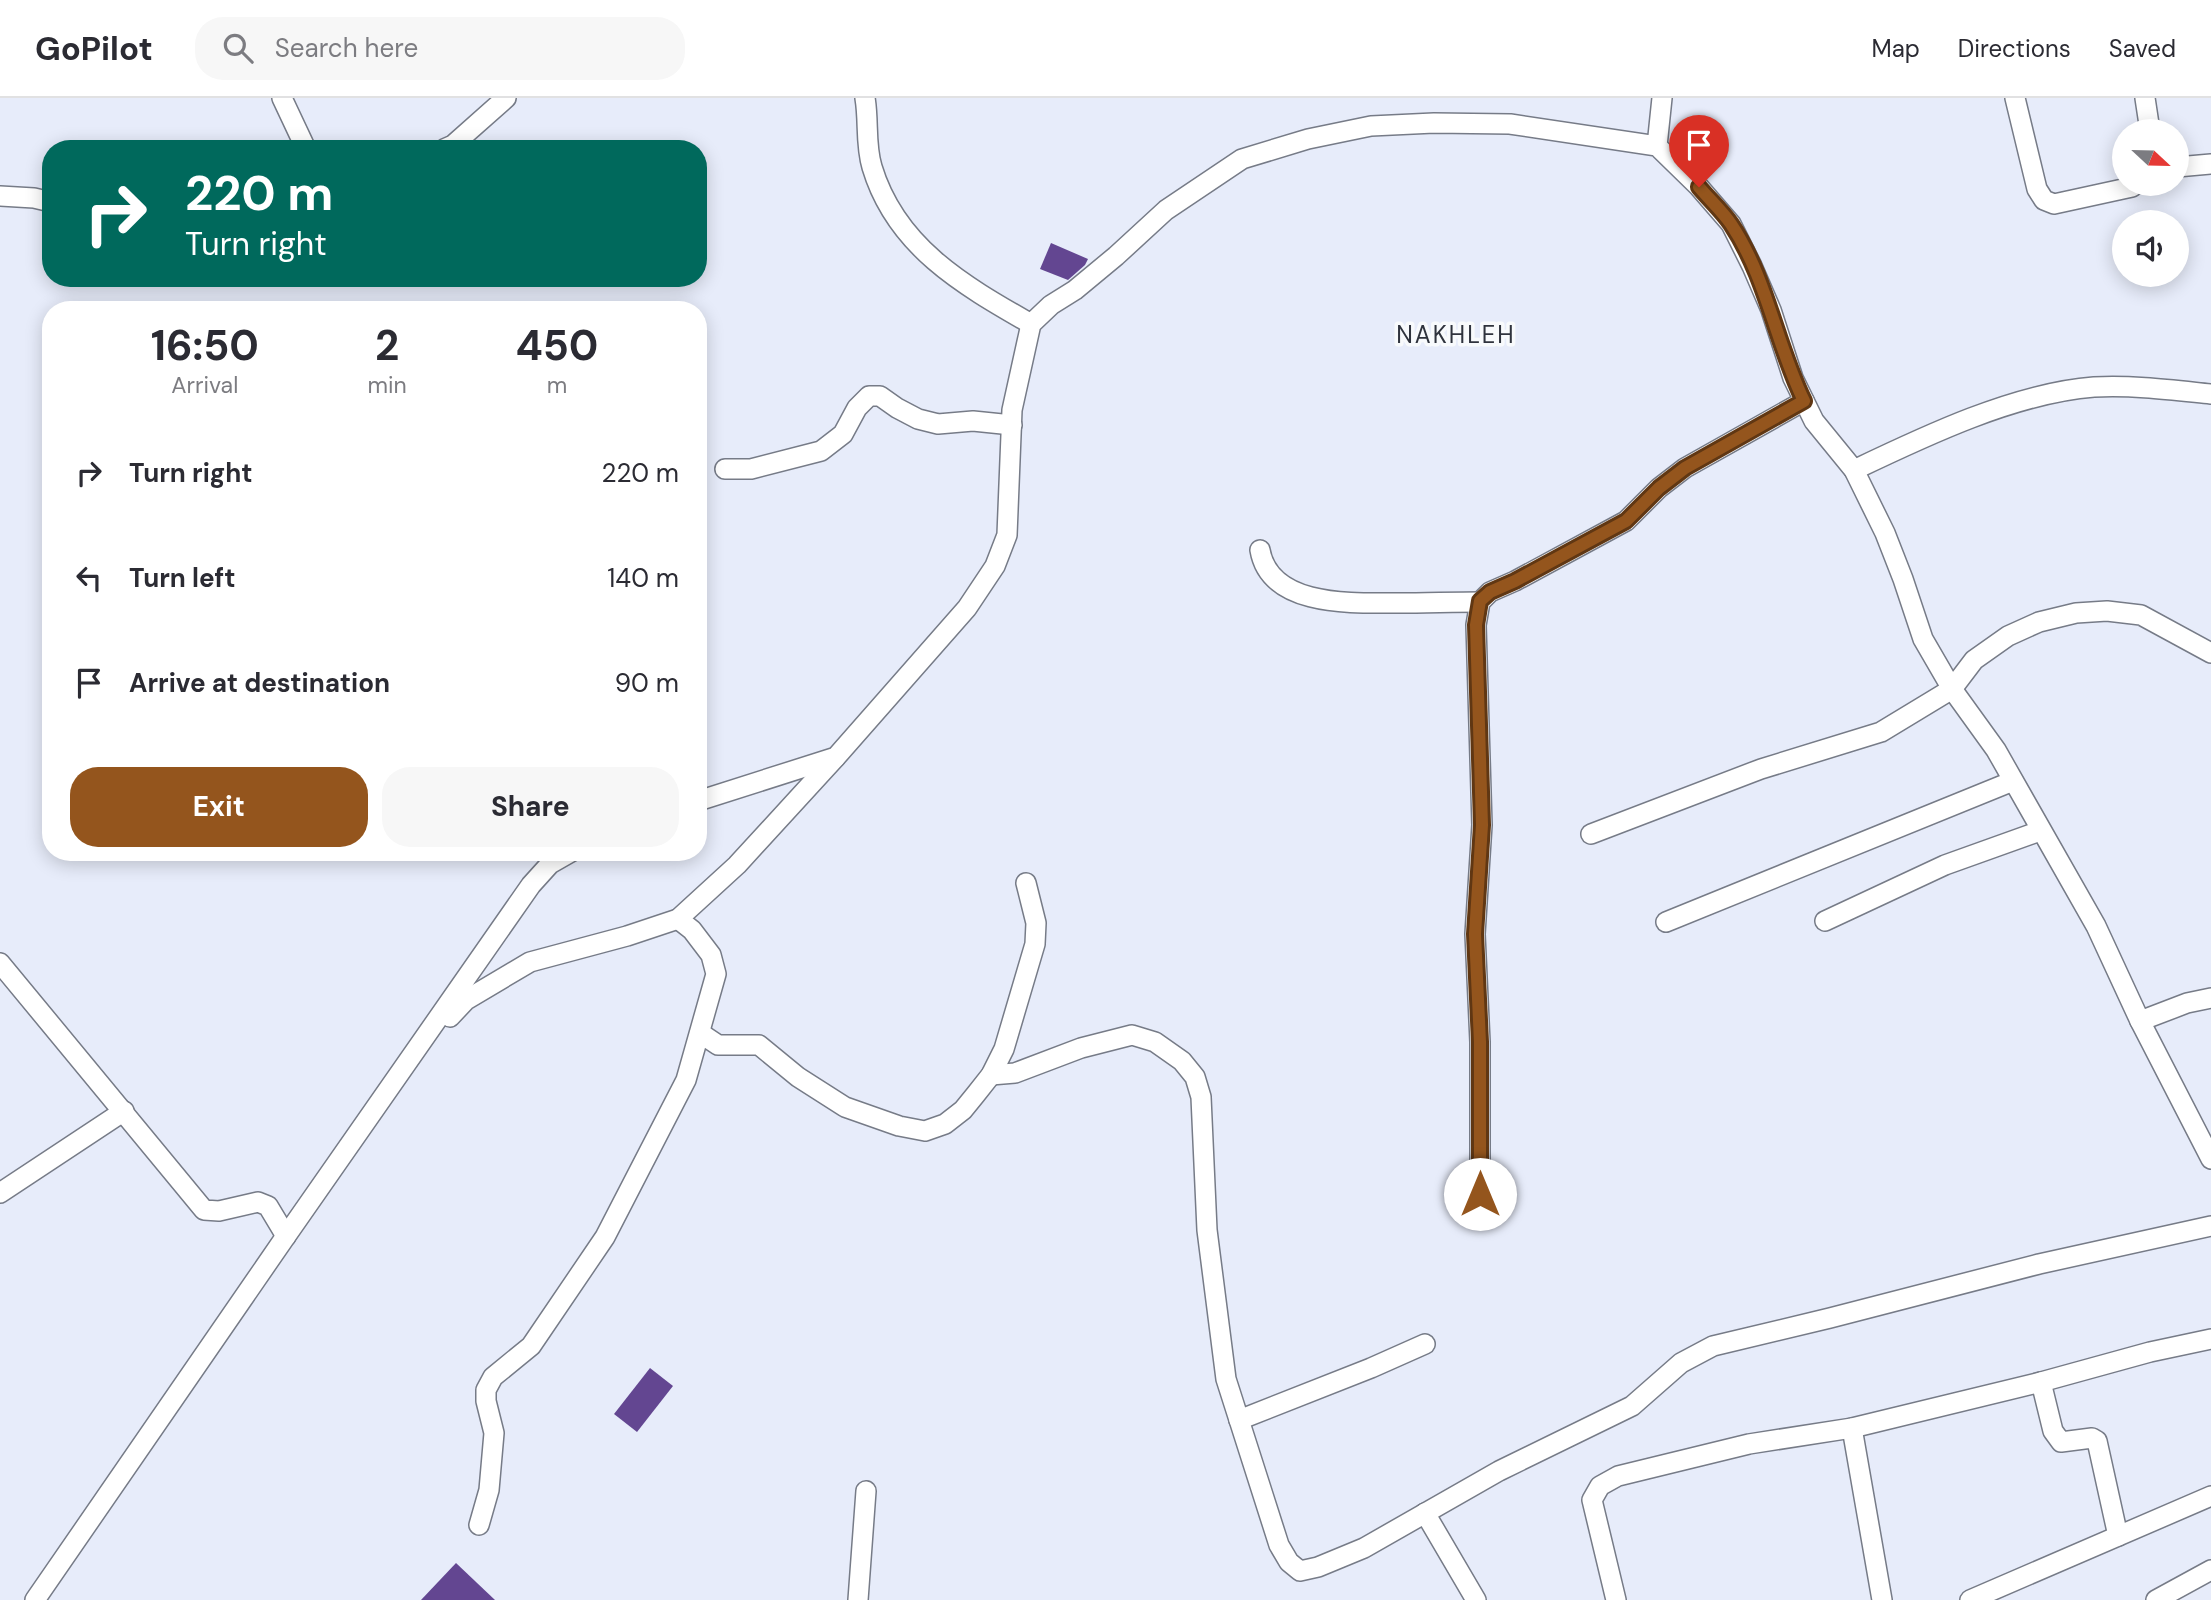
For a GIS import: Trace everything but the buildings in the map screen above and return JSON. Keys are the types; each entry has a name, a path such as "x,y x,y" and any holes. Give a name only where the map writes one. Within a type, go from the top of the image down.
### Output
{"street":[{"path":"282,98 302,140"},
{"path":"459,140 506,98"},
{"path":"865,98 866,136 871,165 892,214 910,239 962,285 1031,324"},
{"path":"1657,146 1662,98"},
{"path":"2015,98 2037,189 2043,200 2054,204 2112,191"},
{"path":"2145,98 2148,119"},
{"path":"419,1047 467,1000 530,962 678,919 737,865 967,608 995,566 1007,535 1012,425 1017,385 1031,324 1051,305 1074,290 1166,210 1242,159 1308,139 1371,126 1510,124 1657,146 1699,187 1731,224 1766,299 1793,378 1804,401 1814,421 1854,470 1885,533 1923,639 1952,689 1996,750 2096,926 2140,1021 2211,1159"},
{"path":"2189,166 2211,164"},
{"path":"0,196 42,200"},
{"path":"1854,470 1938,430 2040,397 2092,387 2143,386 2211,394"},
{"path":"725,469 751,469 821,451 843,435 857,408 869,396 880,396 918,419 938,424 973,421 1012,425"},
{"path":"1480,1194 1480,1042 1475,934 1482,825 1476,625 1480,601 1490,592 1626,521 1659,488 1685,468 1804,401"},
{"path":"1260,550 1262,563 1276,579 1293,591 1309,597 1353,603 1480,601"},
{"path":"1591,834 1761,769 1881,732 1952,689 1974,660 2008,636 2039,622 2076,613 2107,611 2141,615 2211,653"},
{"path":"707,798 836,757"},
{"path":"1667,922 2013,781"},
{"path":"1825,921 1945,865 2040,831"},
{"path":"35,1600 531,885 555,861"},
{"path":"700,1033 718,1045 759,1045 798,1077 845,1107 899,1126 925,1131 945,1124 963,1110 991,1074 1004,1049 1035,944 1036,923 1026,883"},
{"path":"479,1525 489,1490 494,1433 485,1390 493,1377 531,1346 605,1237 686,1080 716,974 711,955 692,930 678,919"},
{"path":"0,962 204,1210 219,1211 258,1202 268,1206 286,1236"},
{"path":"2140,1021 2187,1003 2211,998"},
{"path":"991,1074 1015,1073 1081,1048 1132,1035 1155,1042 1182,1061 1195,1077 1201,1097 1207,1230 1226,1379 1279,1545 1289,1562 1300,1571 1318,1567 1364,1548 1499,1471 1632,1406 1681,1363 1713,1346 2039,1264 2211,1226"},
{"path":"0,1193 124,1111"},
{"path":"1616,1600 1592,1500 1600,1486 1618,1476 1749,1444 1852,1428 2211,1339"},
{"path":"1239,1420 1424,1344"},
{"path":"2041,1382 2053,1431 2061,1442 2092,1438 2097,1441 2118,1536"},
{"path":"1852,1428 1882,1600"},
{"path":"858,1600 866,1491"},
{"path":"1970,1600 2211,1496"},
{"path":"1425,1513 1476,1600"},
{"path":"2156,1600 2211,1570"}],"district":[{"name":"NAKHLEH","path":"1456,335"}],"route":[{"path":"1480,1194 1480,1042 1475,934 1482,825 1476,625 1480,601 1490,592 1626,521 1659,488 1685,468 1804,401 1752,266 1731,224 1699,187"}]}
